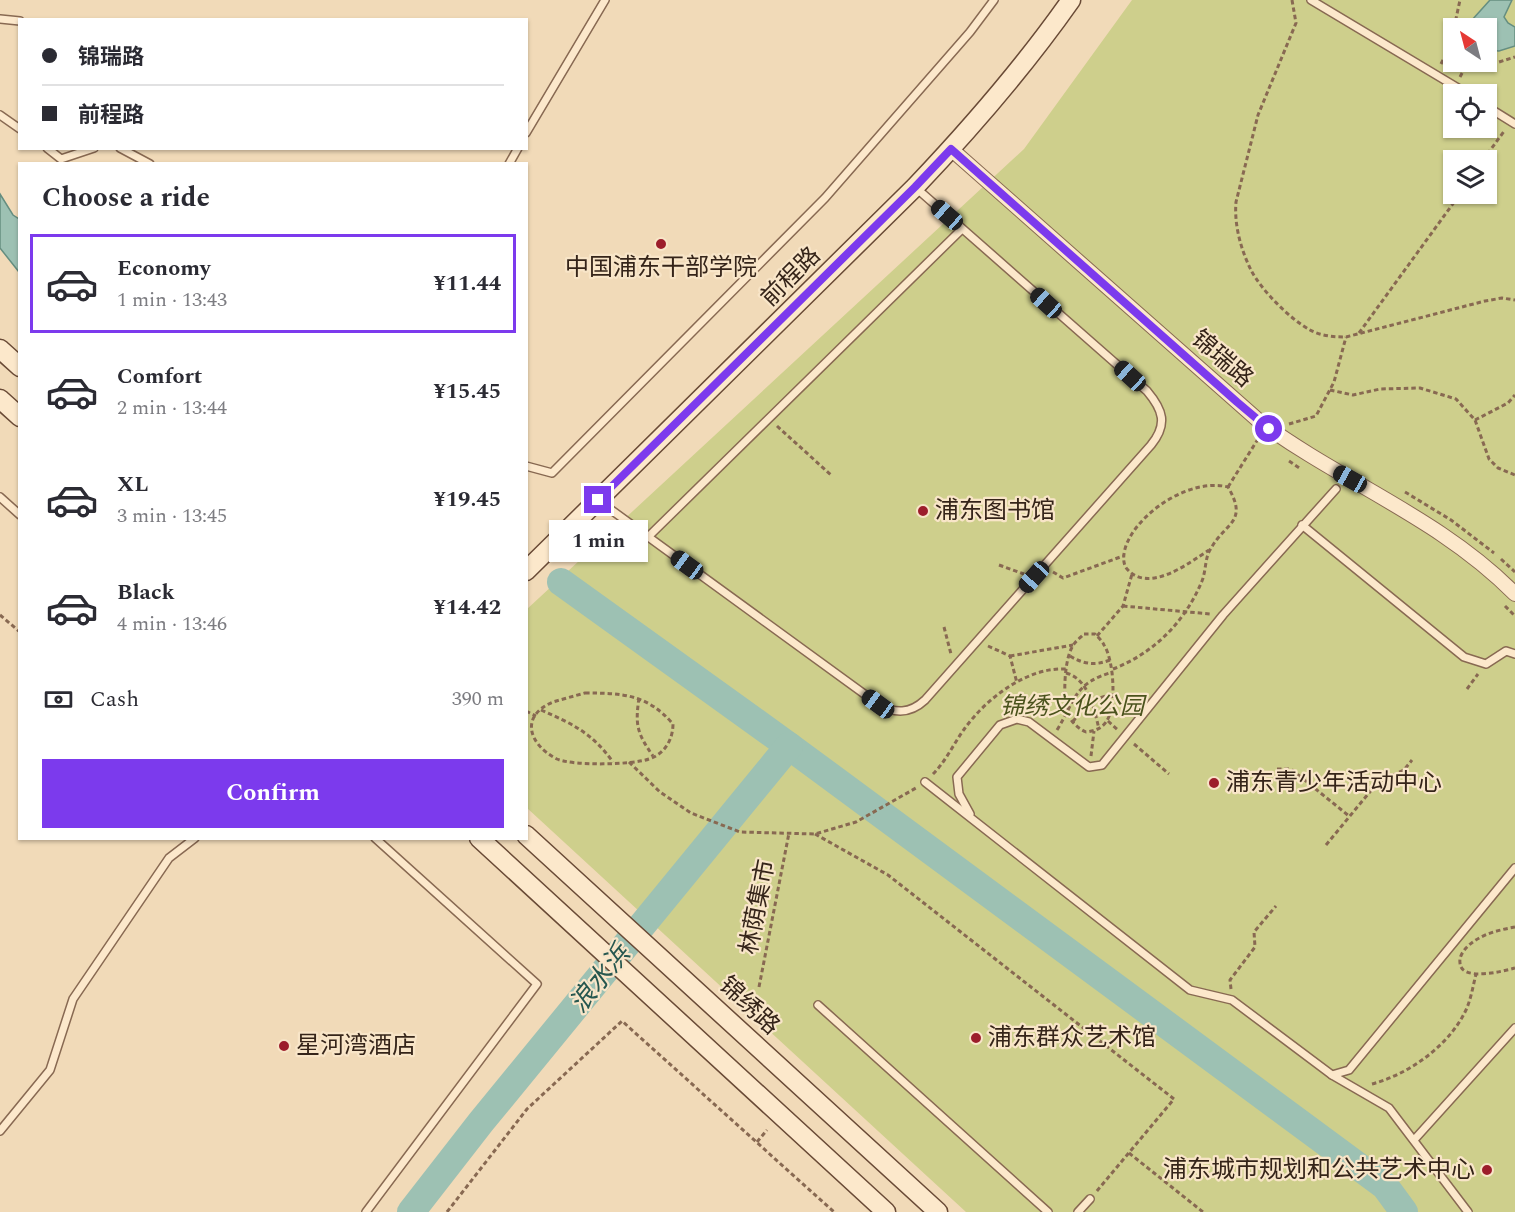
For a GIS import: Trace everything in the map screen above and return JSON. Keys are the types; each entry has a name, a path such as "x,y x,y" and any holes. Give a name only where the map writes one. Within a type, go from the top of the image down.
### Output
{"main road":[{"name":"前程路","path":"528,569 915,187 951,149 1033,53 1071,0"},
{"path":"0,349 18,365"},
{"name":"锦绣路","path":"528,837 938,1212"},
{"path":"481,840 885,1212"}],"street":[{"name":"锦瑞路","path":"951,149 1259,421 1304,452 1442,533 1471,554 1515,594"}],"lane":[{"path":"528,130 605,0"},
{"path":"528,467 552,473 825,198 970,32 994,0"},
{"path":"1311,0 1452,84"},
{"path":"0,19 18,21"},
{"path":"1497,113 1513,123"},
{"path":"0,115 18,128"},
{"path":"50,150 61,159 88,150"},
{"path":"124,150 146,162"},
{"path":"598,500 885,708 901,711 920,705 1151,445 1161,428 1162,417 1157,404 1147,391 915,187"},
{"path":"648,537 962,229"},
{"path":"973,819 958,794 957,777 1000,725 1017,719 1029,722 1089,767 1102,765 1223,615 1336,489"},
{"path":"0,497 18,513"},
{"path":"1302,525 1464,657 1486,664 1506,651 1515,654"},
{"path":"925,782 1190,990 1232,1000 1332,1075 1389,1108 1468,1212"},
{"path":"0,1131 50,1070 73,999 169,858 192,840"},
{"path":"366,1212 537,984 377,840"},
{"path":"1332,1075 1349,1070 1515,868"},
{"path":"818,1005 1048,1212"},
{"path":"1414,1140 1515,1028"},
{"path":"1078,1212 1090,1199"}],"path":[{"path":"1292,0 1296,23 1258,115 1239,185 1235,214 1251,270 1260,284 1309,330 1333,337 1346,337 1462,306 1502,298 1515,300"},
{"path":"1456,18 1460,0"},
{"path":"1497,63 1515,57"},
{"path":"1436,74 1443,62"},
{"path":"1491,150 1513,123"},
{"path":"1359,333 1453,204"},
{"path":"1289,424 1316,416 1334,382 1346,337"},
{"path":"1330,390 1353,395 1380,389 1420,388 1456,399 1475,420 1489,459 1498,468 1515,475"},
{"path":"1475,420 1508,403 1515,395"},
{"path":"769,418 831,475"},
{"path":"1282,419 1297,429"},
{"path":"1228,487 1258,439"},
{"path":"1221,485 1228,487 1237,510 1232,523 1209,550 1177,571 1151,579 1132,574 1125,566 1124,556 1128,539 1144,518 1169,499 1185,491 1204,486 1221,485"},
{"path":"1403,491 1451,520 1481,542 1515,572"},
{"path":"1052,739 1071,702 1084,686 1092,679 1125,664 1155,646 1179,622 1203,579 1209,550"},
{"path":"1044,567 1062,578 1124,556"},
{"path":"999,565 1034,577"},
{"path":"1097,636 1123,606 1132,574"},
{"path":"1123,606 1223,615"},
{"path":"0,615 18,630"},
{"path":"945,627 955,667"},
{"path":"1084,634 1095,634 1105,645 1113,670 1108,721 1094,731 1086,732 1077,727 1067,713 1066,671 1073,645 1084,634"},
{"path":"978,641 1010,656 1073,645"},
{"path":"1010,656 1017,683"},
{"path":"1070,656 1079,662 1090,664 1110,660"},
{"path":"1467,689 1486,664"},
{"path":"629,762 660,792 691,813 740,832 815,834 856,822 898,800 925,782 936,771 966,726 1003,690 1041,671 1066,671 1074,675 1084,686 1092,702 1099,729"},
{"path":"585,693 620,693 639,698 664,714 673,724 673,737 664,749 650,759 614,763 576,763 558,760 537,745 531,734 536,716 552,703 585,693"},
{"path":"1073,722 1092,702 1112,695"},
{"path":"639,698 636,719 639,732 653,756"},
{"path":"541,710 581,728 614,763"},
{"path":"528,712 536,716"},
{"path":"1108,721 1169,774"},
{"path":"1089,767 1094,731"},
{"path":"1326,845 1378,782 1404,770 1412,760"},
{"path":"1277,770 1291,769 1349,816"},
{"name":"林荫集市","path":"759,987 789,833"},
{"path":"815,834 888,874 1174,1099 1090,1199"},
{"path":"1232,1000 1230,980 1255,947 1254,932 1276,906"},
{"path":"1515,927 1486,935 1467,947 1461,956 1461,968 1466,972 1476,974 1501,972 1515,968"},
{"path":"1356,1089 1385,1081 1410,1067 1446,1038 1465,1012 1476,974"},
{"path":"447,1212 527,1109 622,1020 834,1212"},
{"path":"757,1142 767,1130"},
{"path":"1129,1153 1203,1212"}],"green space":[{"name":"锦绣文化公园","path":"1132,0 1515,0 1515,1212 966,1212 528,809 528,608 1024,149"}],"shaded area":[{"path":"1490,0 1512,0 1504,17 1515,27 1515,46 1497,51 1497,18 1474,18"},
{"path":"0,194 13,215 18,218 18,271 0,248"}],"waterway":[{"path":"561,582 789,746 1385,1186 1404,1212"},
{"name":"浪水浜","path":"411,1212 481,1122 789,746"}],"place":[{"name":"中国浦东干部学院","path":"661,244"},
{"name":"浦东图书馆","path":"923,511"},
{"name":"浦东青少年活动中心","path":"1214,783"},
{"name":"浦东群众艺术馆","path":"976,1038"},
{"name":"星河湾酒店","path":"284,1046"},
{"name":"浦东城市规划和公共艺术中心","path":"1487,1170"}],"route":[{"path":"598,500 951,149 1269,429"}]}
